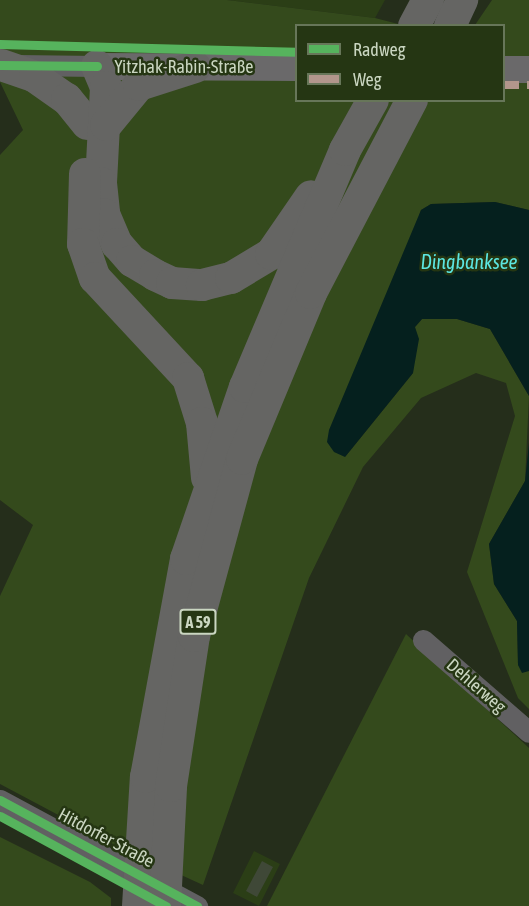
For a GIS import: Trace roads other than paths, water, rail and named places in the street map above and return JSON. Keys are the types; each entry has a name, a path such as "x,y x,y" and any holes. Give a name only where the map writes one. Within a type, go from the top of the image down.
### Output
{"highway":[{"path":"415,24 428,0"},
{"path":"451,24 462,0"},
{"path":"0,65 35,77 67,99 96,125"},
{"path":"97,66 89,86 96,125 104,214 117,244 132,261 172,283 202,285 231,278 271,254 345,150"},
{"path":"195,67 139,85 96,125 83,244 95,278 188,378 202,423 207,488"},
{"name":"A 59","path":"165,906 146,777 186,559 207,488 249,377 345,150 372,102"},
{"name":"A 59","path":"138,906 194,636 242,459 311,293 411,102"}],"main road":[{"name":"Yitzhak-Rabin-Straße","path":"97,66 295,67"},
{"path":"505,69 529,69"}],"street":[{"name":"Yitzhak-Rabin-Straße","path":"0,65 97,66"},
{"name":"Dehlerweg","path":"423,640 529,732"},
{"name":"Hitdorfer Straße","path":"0,800 197,906"}],"water":[{"name":"Dingbanksee","path":"495,202 529,210 529,396 490,329 457,319 422,319 415,327 419,339 413,373 345,457 334,452 327,442 329,430 421,210 431,204"},
{"path":"529,443 529,671 522,673 518,665 517,621 494,584 489,544 525,481"}]}
